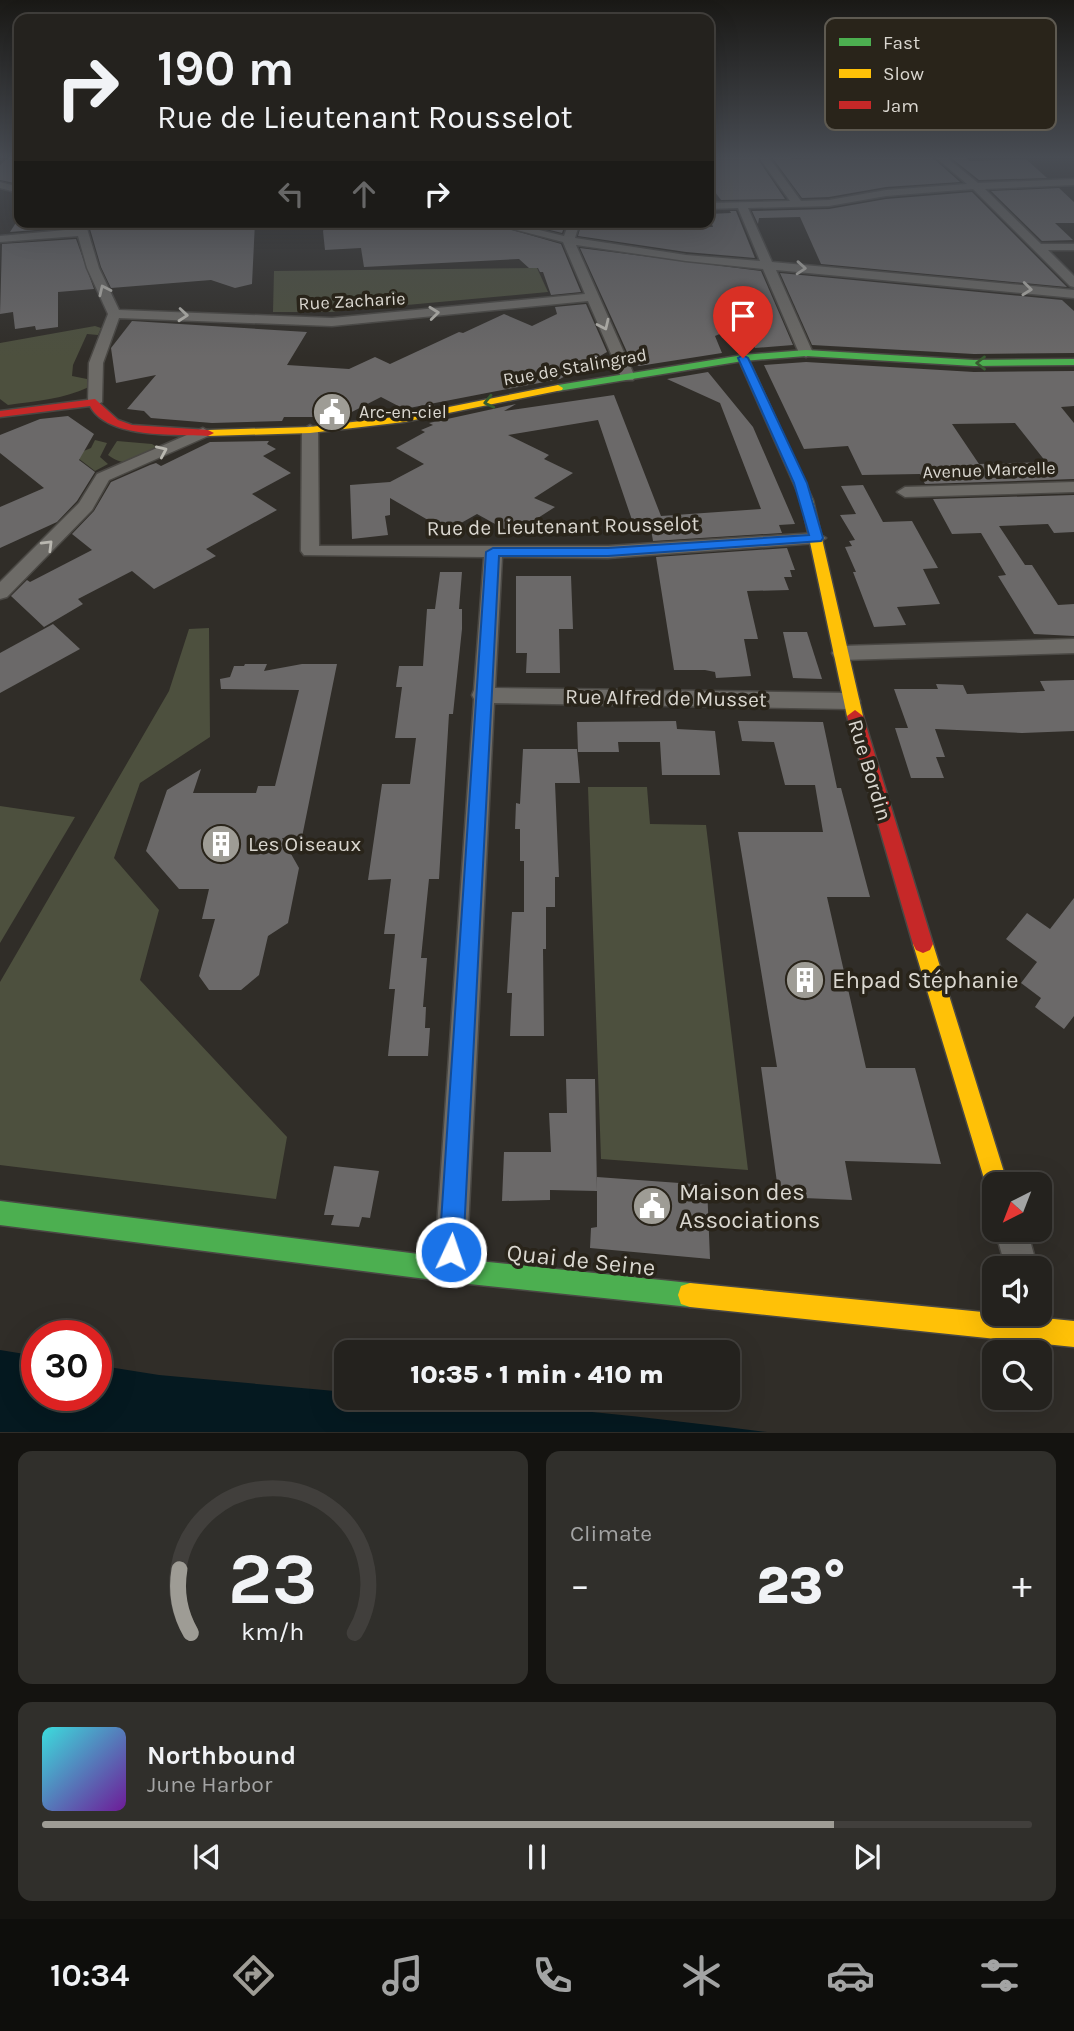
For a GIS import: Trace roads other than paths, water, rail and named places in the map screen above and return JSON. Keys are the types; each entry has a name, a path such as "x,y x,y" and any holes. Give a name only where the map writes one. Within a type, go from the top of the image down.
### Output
{"street":[{"path":"749,223 806,353"},
{"path":"1015,223 1074,283"},
{"path":"0,239 74,228"},
{"path":"0,414 95,402 96,363 114,314 93,268 81,228"},
{"path":"517,228 568,240 686,258 1074,294"},
{"path":"573,228 568,240 628,377"},
{"path":"1040,247 1074,247"},
{"name":"Rue Zacharie","path":"114,314 166,313 246,320 332,322 591,297"},
{"name":"Rue de Stalingrad","path":"95,402 96,408 114,422 130,428 203,433 310,430 404,419 523,394 743,358 806,353 974,363 1074,362"},
{"name":"Rue Bordin","path":"743,358 801,483 817,538 850,701 993,1172"},
{"name":"Rue de Lieutenant Rousselot","path":"310,430 310,551 608,552 817,538"},
{"path":"0,593 86,506 103,477 203,433"},
{"name":"Avenue Marcelle","path":"905,492 1074,487"},
{"path":"450,1270 482,695 493,552"},
{"path":"842,653 1074,646"},
{"name":"Rue Alfred de Musset","path":"482,695 850,701"},
{"name":"Quai de Seine","path":"0,1213 450,1270 1051,1327"}],"water":[{"path":"0,1350 21,1353 21,1411 112,1411 112,1368 159,1375 334,1391 334,1410 568,1410 767,1432 0,1432"}],"place":[{"name":"Arc-en-ciel","path":"332,412"},
{"name":"Les Oiseaux","path":"221,844"},
{"name":"Ehpad Stéphanie","path":"805,980"},
{"name":"Maison des Associations","path":"652,1206"}]}
